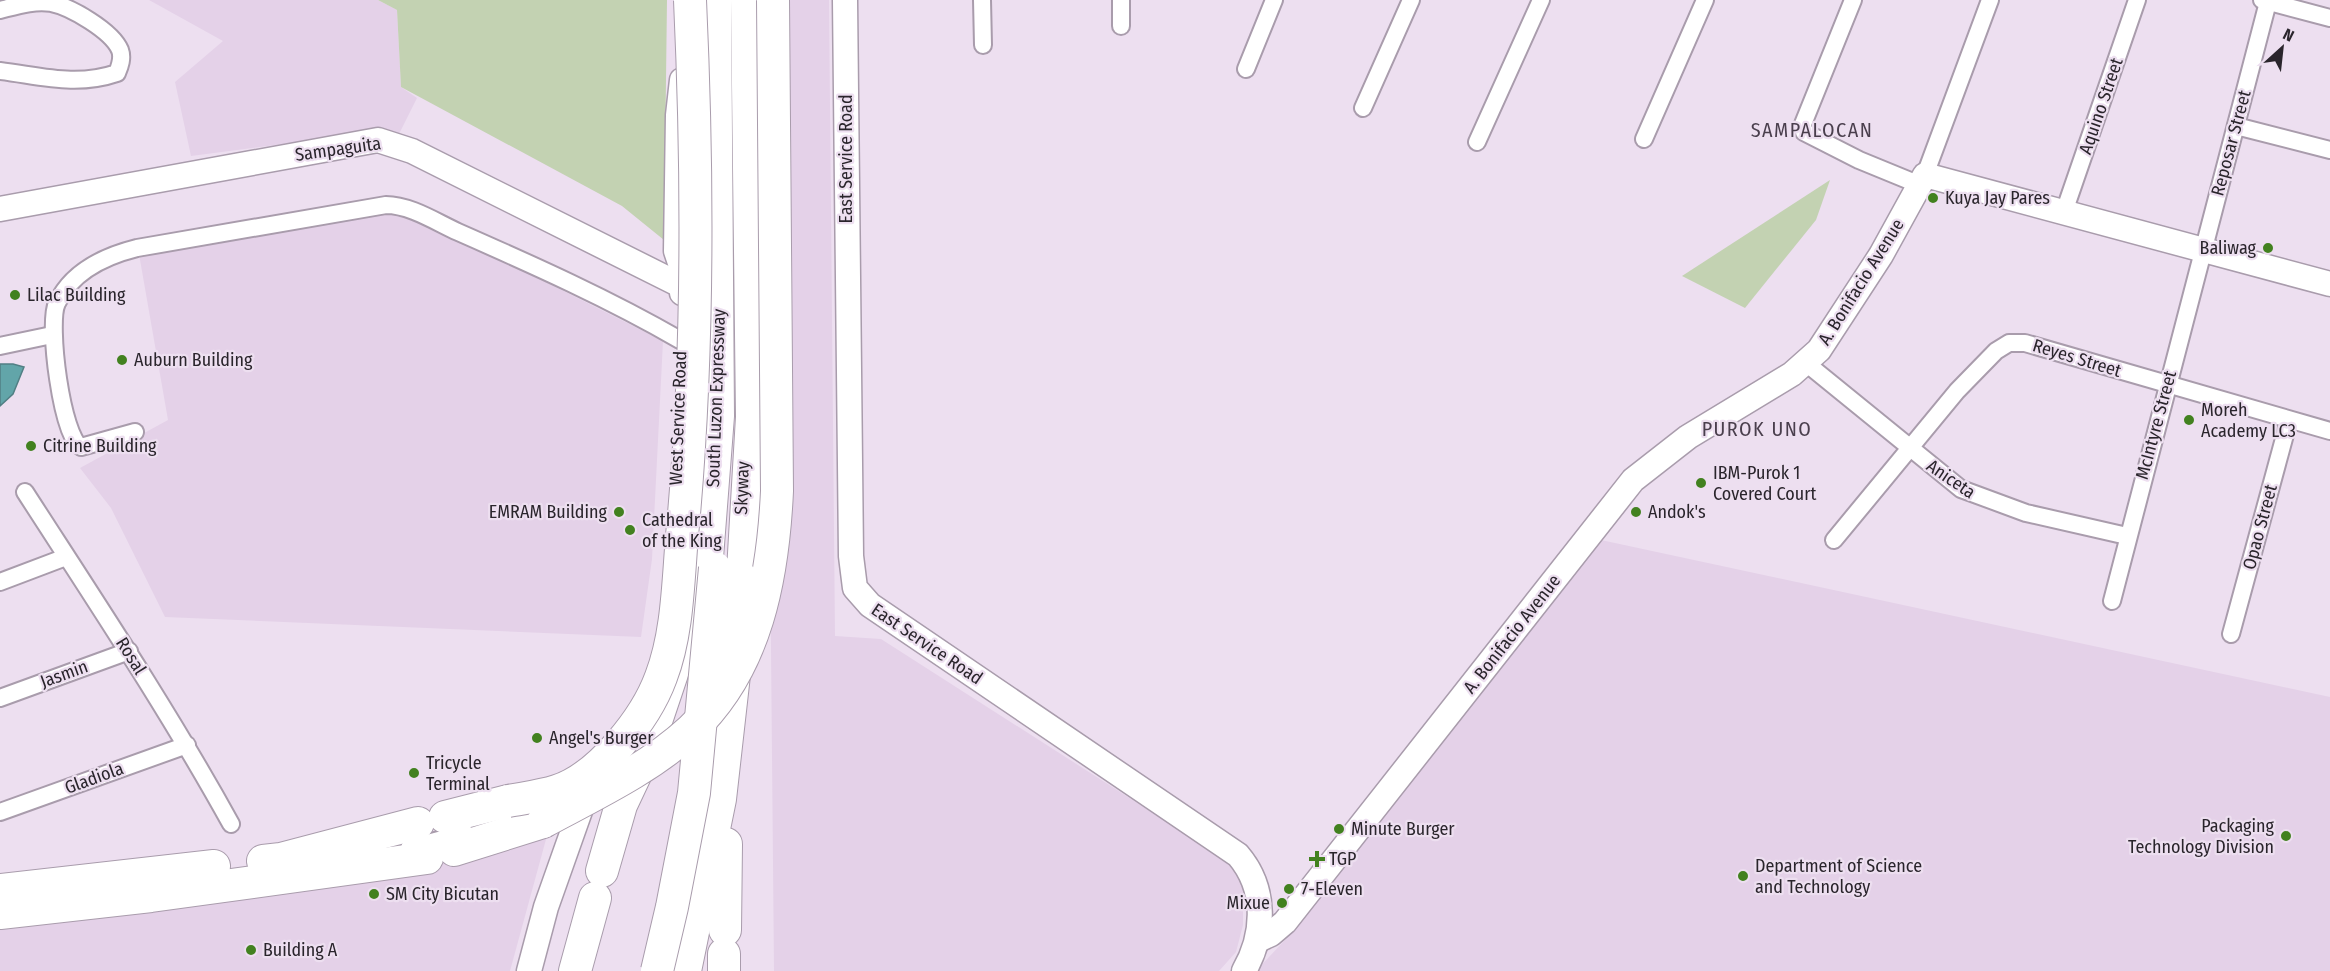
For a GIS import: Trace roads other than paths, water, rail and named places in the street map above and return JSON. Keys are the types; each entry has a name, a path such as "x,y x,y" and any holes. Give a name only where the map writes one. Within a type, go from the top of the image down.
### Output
{"highway":[{"path":"0,890 282,859 432,820 557,791 584,777 611,753 633,727 661,677 673,618 692,405 696,126 690,0"},
{"name":"South Luzon Expressway","path":"649,971 665,906 687,790 718,416 715,0"},
{"name":"Skyway","path":"657,971 694,793 715,568 726,353 722,0"},
{"name":"Skyway","path":"674,971 689,909 720,736 739,575 745,417 741,0"},
{"name":"South Luzon Expressway","path":"685,971 720,799 745,573 752,417 747,0"},
{"path":"0,913 152,896 440,854 543,822 619,781 691,730 732,678 764,602 774,549 777,491 773,0"},
{"path":"576,971 621,805 645,754 707,568"},
{"path":"724,952 726,750"}],"street":[{"name":"West Service Road","path":"529,971 549,896 590,785 651,683 662,637 676,479 682,278 676,250 678,115 682,96 682,0"},
{"name":"East Service Road","path":"845,0 851,556 855,588 870,605 1238,855 1247,865 1255,883 1260,908 1258,940 1244,971"},
{"path":"982,0 982,45"},
{"path":"1121,0 1121,26"},
{"path":"1246,69 1275,0"},
{"path":"1363,108 1411,0"},
{"path":"1477,142 1541,0"},
{"path":"1644,139 1705,0"},
{"path":"1853,0 1803,124 1804,132 1859,160 1923,180 2064,212 2330,284"},
{"path":"1923,180 1990,0"},
{"name":"Aquino Street","path":"2064,212 2137,0"},
{"path":"2265,1 2330,18"},
{"name":"Reposar Street","path":"2202,249 2236,126 2265,1"},
{"path":"0,10 34,2 51,2 66,8 109,36 120,50 121,60 117,73 87,81 46,80 0,71"},
{"path":"2236,126 2330,150"},
{"name":"Sampaguita","path":"0,208 378,140 412,151 682,278"},
{"name":"A. Bonifacio Avenue","path":"1258,940 1272,934 1285,922 1633,480 1688,437 1806,363 1829,338 1923,180"},
{"path":"135,432 87,447 75,444 63,404 52,335 52,313 64,292 90,266 109,255 137,248 395,205 537,268 639,317 680,340"},
{"name":"McIntyre Street","path":"2112,601 2202,249"},
{"path":"0,346 52,335"},
{"name":"Reyes Street","path":"1834,540 1957,391 1996,351 2009,343 2025,343 2330,431"},
{"name":"Aniceta","path":"1806,363 1947,480 1977,497 2026,513 2127,536"},
{"name":"Opao Street","path":"2231,634 2289,420"},
{"name":"Rosal","path":"25,492 129,651 187,745 231,824"},
{"path":"0,582 66,557"},
{"name":"Jasmin","path":"0,698 129,651"},
{"name":"Gladiola","path":"0,812 187,745"},
{"path":"0,896 258,875 288,865 496,816 590,785"},
{"path":"0,905 55,892"}],"place":[{"name":"Kuya Jay Pares","path":"1933,198"},
{"name":"Baliwag","path":"2268,248"},
{"name":"Lilac Building","path":"15,295"},
{"name":"Auburn Building","path":"122,360"},
{"name":"Moreh Academy LC3","path":"2189,420"},
{"name":"Citrine Building","path":"31,446"},
{"name":"IBM-Purok 1 Covered Court","path":"1701,483"},
{"name":"EMRAM Building","path":"619,512"},
{"name":"Andok's","path":"1636,512"},
{"name":"Cathedral of the King","path":"630,530"},
{"name":"Angel's Burger","path":"537,738"},
{"name":"Tricycle Terminal","path":"414,773"},
{"name":"Minute Burger","path":"1339,829"},
{"name":"Packaging Technology Division","path":"2286,836"},
{"name":"TGP","path":"1317,859"},
{"name":"Department of Science and Technology","path":"1743,876"},
{"name":"7-Eleven","path":"1289,889"},
{"name":"SM City Bicutan","path":"374,894"},
{"name":"Mixue","path":"1282,903"},
{"name":"Building A","path":"251,950"}],"district":[{"name":"SAMPALOCAN","path":"1812,130"},
{"name":"PUROK UNO","path":"1757,429"}]}
